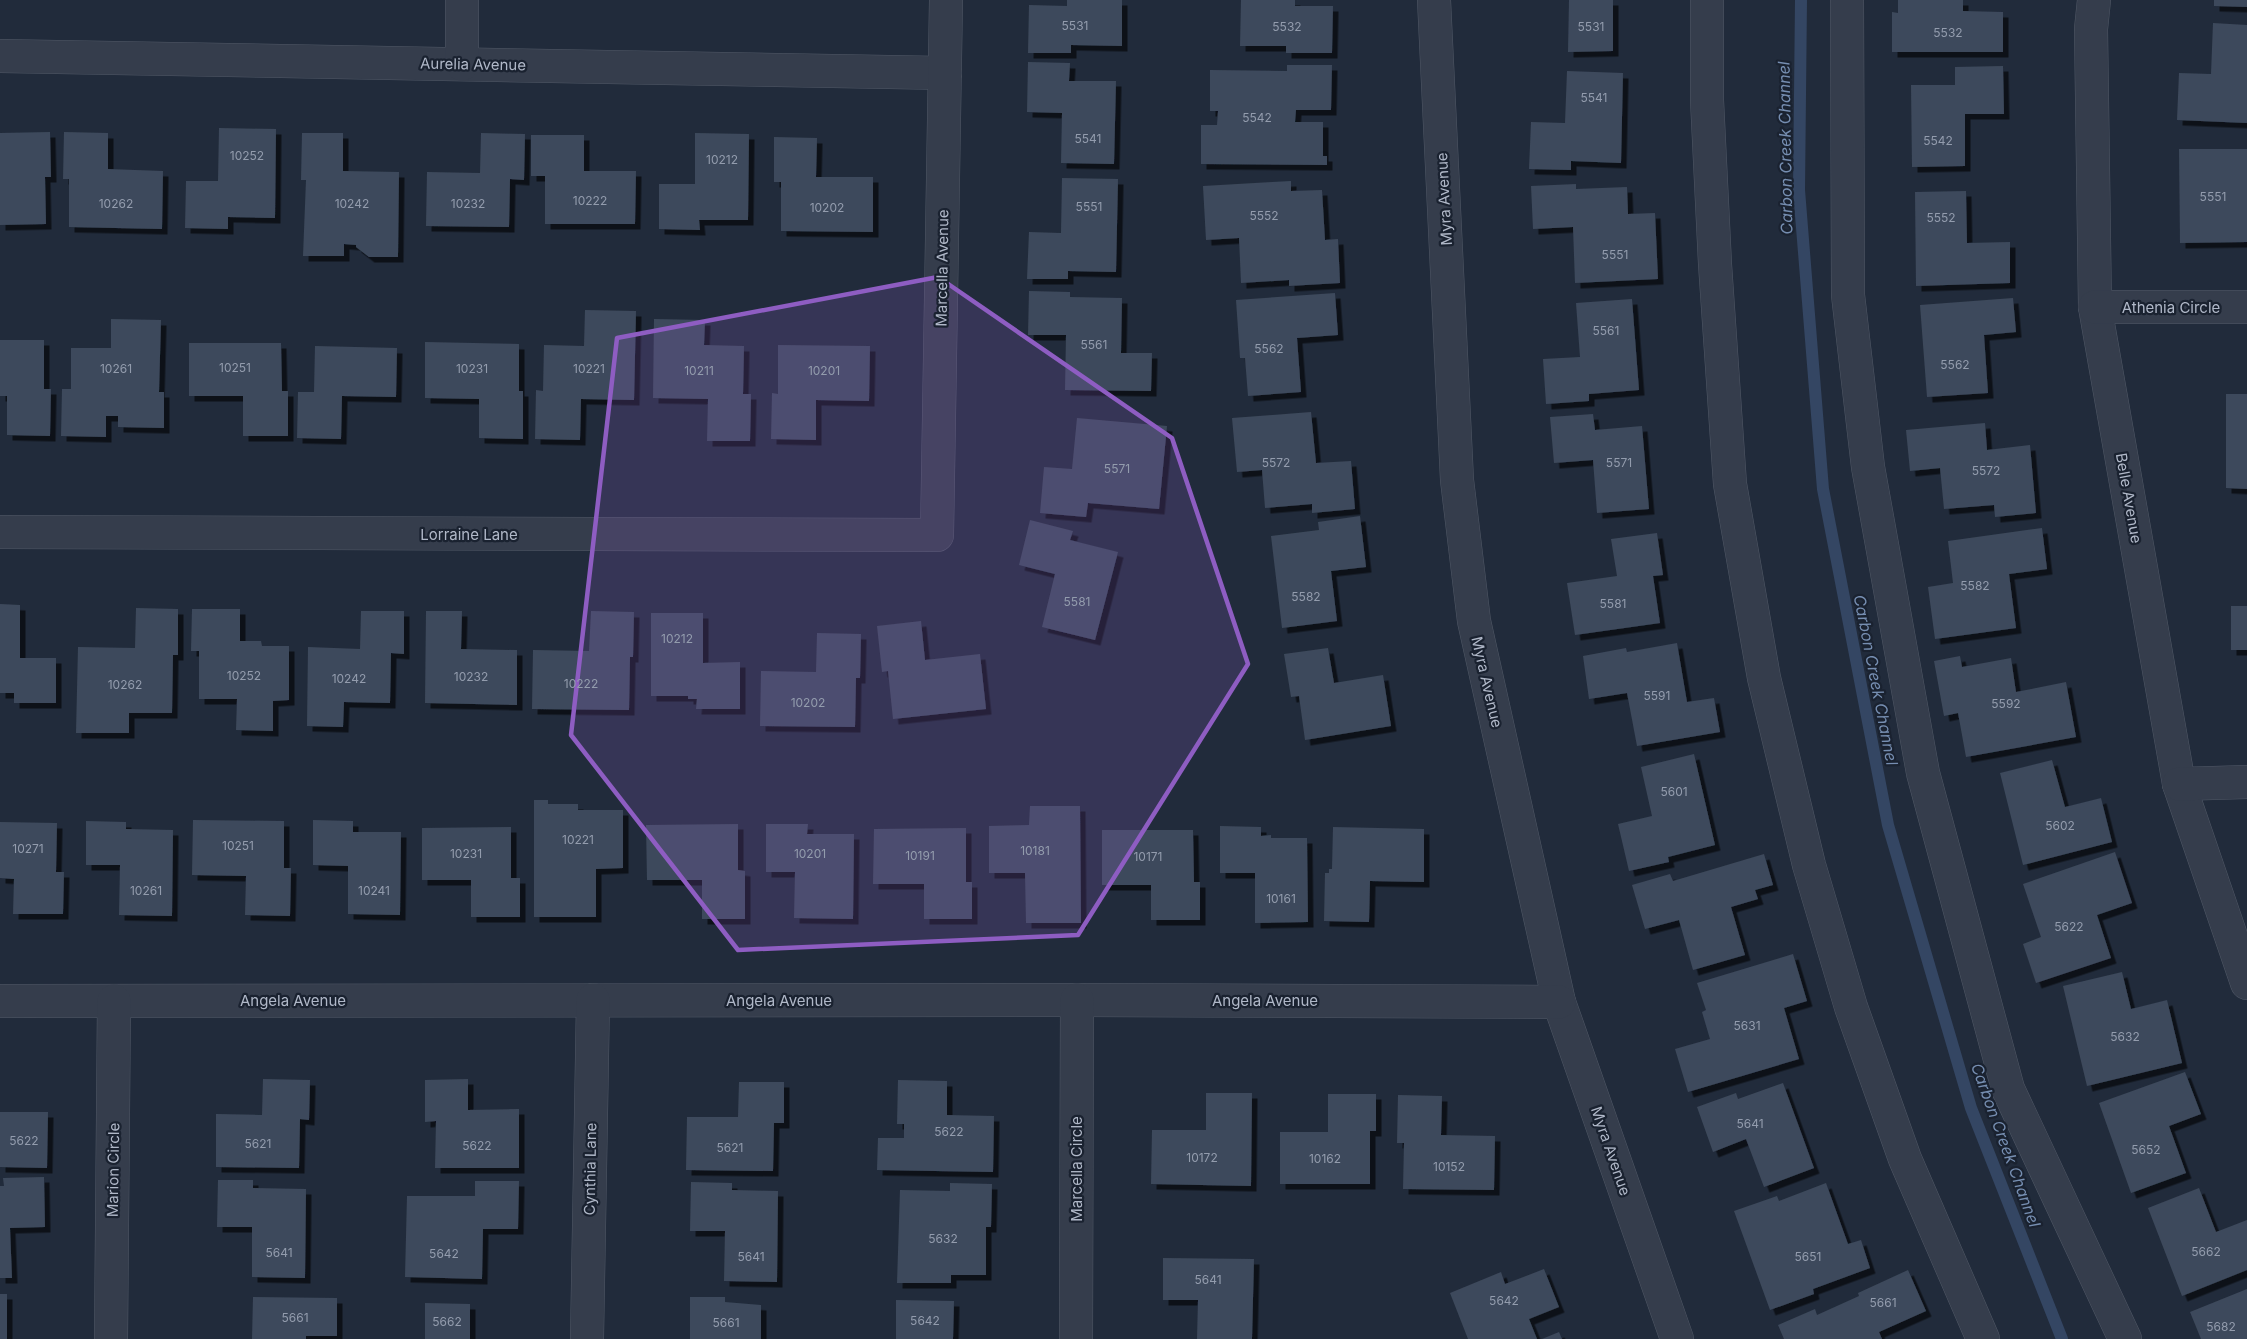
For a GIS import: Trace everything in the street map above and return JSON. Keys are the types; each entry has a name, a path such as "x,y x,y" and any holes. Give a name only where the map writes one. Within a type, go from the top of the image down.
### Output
{"street":[{"path":"462,0 462,64"},
{"name":"Marcella Avenue","path":"937,535 946,0"},
{"name":"Myra Avenue","path":"1434,0 1457,480 1474,621 1559,1002 1677,1339"},
{"path":"1707,0 1707,100 1715,264 1730,484 1764,678 1809,865 1851,1007 1905,1159 1983,1339"},
{"path":"1847,0 1848,295 1869,467 1923,773 2008,1089 2125,1339"},
{"name":"Belle Avenue","path":"2094,0 2091,29 2095,307 2179,784 2247,983"},
{"name":"Aurelia Avenue","path":"0,56 945,73"},
{"name":"Athenia Circle","path":"2095,307 2247,307"},
{"name":"Lorraine Lane","path":"0,532 937,535"},
{"path":"2179,784 2247,783"},
{"name":"Angela Avenue","path":"0,1001 1077,999 1559,1002"},
{"name":"Marcella Circle","path":"1076,1339 1077,999"},
{"name":"Marion Circle","path":"111,1339 114,1000"},
{"name":"Cynthia Lane","path":"587,1339 593,1000"}],"highlighted area":[{"path":"938,277 1172,438 1248,664 1078,935 738,950 571,735 617,338"}],"building":[{"path":"1067,0 1122,0 1122,46 1071,45 1071,53 1028,53 1029,5 1067,6"},
{"path":"1241,0 1295,0 1295,6 1333,6 1332,53 1286,53 1286,46 1240,46"},
{"path":"1569,0 1613,0 1613,51 1568,52"},
{"path":"1898,0 1963,0 1963,11 2003,12 2003,52 1892,52 1892,12 1898,13"},
{"path":"2214,0 2247,0 2247,7 2214,6"},
{"path":"2213,23 2247,25 2247,123 2177,120 2179,73 2211,74"},
{"path":"1028,62 1070,63 1069,81 1116,81 1114,164 1061,163 1062,113 1027,112"},
{"path":"1287,65 1332,65 1331,110 1296,110 1295,122 1323,122 1323,156 1327,156 1327,165 1201,164 1201,125 1217,125 1218,111 1210,111 1210,70 1287,71"},
{"path":"2003,66 2004,114 1965,114 1965,166 1912,167 1911,85 1955,85 1955,67"},
{"path":"1567,71 1623,73 1621,163 1571,161 1571,170 1529,169 1531,122 1565,123"},
{"path":"219,128 276,129 275,218 228,217 228,229 185,228 186,181 218,181"},
{"path":"50,132 51,177 45,177 46,224 0,225 0,133"},
{"path":"64,132 108,133 108,169 163,171 162,229 69,227 69,179 63,179"},
{"path":"302,133 343,133 343,171 399,172 398,257 369,257 356,245 344,244 344,256 303,256 306,180 301,180"},
{"path":"481,133 525,134 524,180 510,179 509,227 426,226 427,172 480,173"},
{"path":"695,133 749,134 748,220 699,220 700,230 659,229 659,184 695,184"},
{"path":"531,135 584,135 584,171 636,171 635,224 545,224 545,176 531,176"},
{"path":"774,137 817,138 816,177 873,177 873,232 781,231 781,182 774,182"},
{"path":"2179,149 2247,149 2247,242 2180,243"},
{"path":"1062,178 1118,179 1116,272 1068,271 1068,279 1027,279 1029,232 1061,233"},
{"path":"1291,181 1291,191 1322,190 1325,240 1338,239 1340,283 1289,286 1289,280 1241,283 1239,238 1206,240 1203,186"},
{"path":"1576,184 1576,189 1627,187 1628,214 1655,213 1658,279 1575,283 1573,227 1533,229 1531,186"},
{"path":"1966,191 1967,243 2010,242 2010,283 1916,286 1915,192"},
{"path":"1029,291 1070,292 1070,297 1122,298 1121,353 1152,353 1151,391 1065,390 1066,335 1028,335"},
{"path":"1335,293 1338,335 1297,338 1301,392 1248,396 1245,358 1240,358 1236,300"},
{"path":"2013,298 2016,332 1984,335 1988,393 1927,397 1920,305"},
{"path":"1632,299 1639,390 1589,394 1589,401 1546,404 1543,359 1580,357 1576,303"},
{"path":"585,310 636,311 634,400 581,399 580,440 535,439 536,390 543,391 544,345 584,346"},
{"path":"111,319 161,320 159,392 164,392 164,428 118,427 118,416 106,416 106,437 61,436 62,389 71,389 71,348 111,348"},
{"path":"654,319 705,320 704,345 744,346 743,394 751,394 750,441 707,441 708,399 653,398"},
{"path":"0,340 44,340 44,389 51,389 50,436 7,435 7,396 0,396"},
{"path":"425,342 519,344 519,391 523,391 523,439 479,438 479,399 425,398"},
{"path":"189,343 281,343 282,391 288,391 288,436 243,436 243,396 189,396"},
{"path":"778,345 870,346 869,401 816,400 816,440 771,439 772,393 778,394"},
{"path":"315,346 397,348 396,397 342,396 341,439 297,438 298,392 314,392"},
{"path":"2226,394 2247,394 2247,489 2226,488"},
{"path":"1311,412 1316,463 1351,461 1355,509 1312,513 1312,504 1265,508 1262,470 1237,472 1232,418"},
{"path":"1593,414 1595,430 1642,426 1649,509 1597,513 1593,460 1554,463 1550,417"},
{"path":"1077,418 1167,426 1159,509 1088,503 1086,517 1040,513 1044,467 1072,469"},
{"path":"1985,423 1987,450 2030,445 2036,513 1995,517 1994,505 1944,509 1940,468 1910,471 1906,430"},
{"path":"1360,516 1366,567 1331,571 1337,621 1282,628 1271,536 1319,530 1318,522"},
{"path":"1030,520 1073,531 1070,540 1118,552 1095,640 1042,627 1055,574 1019,565"},
{"path":"2042,528 2047,569 2009,574 2016,628 1935,639 1928,587 1953,583 1948,541"},
{"path":"1657,533 1663,575 1653,576 1660,623 1575,635 1567,583 1617,576 1611,539"},
{"path":"0,604 20,605 20,658 56,658 56,703 14,703 14,693 0,693"},
{"path":"2231,606 2247,606 2247,650 2231,650"},
{"path":"136,608 178,609 178,655 173,655 172,713 129,713 129,733 76,733 78,647 135,648"},
{"path":"192,609 240,609 240,641 261,641 262,646 289,646 289,700 273,701 273,731 236,730 237,699 199,699 199,651 191,651"},
{"path":"361,611 404,611 404,654 391,653 390,703 344,702 343,727 307,726 308,647 360,649"},
{"path":"426,611 462,611 461,649 517,650 517,705 425,703"},
{"path":"591,611 634,612 629,710 532,709 533,650 589,651"},
{"path":"651,613 703,613 703,663 740,662 740,709 696,709 697,699 688,699 688,696 651,696"},
{"path":"921,621 925,660 980,654 986,709 893,719 888,671 882,672 877,626"},
{"path":"817,633 861,634 860,678 856,678 855,727 760,726 761,671 816,672"},
{"path":"1677,643 1687,702 1714,698 1720,732 1637,746 1627,693 1589,699 1583,656 1626,648 1627,652"},
{"path":"1328,648 1334,683 1383,675 1391,726 1305,740 1299,696 1291,697 1284,654"},
{"path":"1960,656 1962,667 2011,658 2016,692 2066,682 2076,737 1966,757 1958,713 1944,716 1934,661"},
{"path":"1694,754 1715,845 1668,857 1669,862 1629,871 1618,824 1652,816 1641,767"},
{"path":"2052,760 2065,807 2101,798 2112,842 2023,865 2000,773"},
{"path":"534,800 548,800 548,804 578,804 578,810 623,810 623,868 596,869 596,917 534,917"},
{"path":"1030,806 1080,806 1081,923 1026,923 1025,873 989,873 989,826 1029,825"},
{"path":"193,820 284,821 284,868 291,868 290,916 245,915 246,876 192,875"},
{"path":"313,820 353,821 353,832 401,832 400,915 348,914 348,866 313,865"},
{"path":"86,821 126,822 126,829 173,830 172,916 119,915 120,865 86,865"},
{"path":"0,822 57,823 56,872 64,872 63,914 13,914 14,879 0,878"},
{"path":"738,824 738,870 745,871 745,919 702,919 702,880 647,880 646,825"},
{"path":"766,824 808,824 807,834 854,834 853,919 794,918 795,872 766,872"},
{"path":"1220,826 1261,827 1261,836 1271,835 1271,838 1307,838 1308,922 1255,923 1255,873 1220,873"},
{"path":"511,827 511,878 520,878 520,917 471,917 471,880 422,880 422,828"},
{"path":"1333,827 1424,829 1424,882 1370,881 1369,922 1324,921 1325,873 1329,873 1329,869 1332,869"},
{"path":"966,828 966,882 972,882 972,919 924,919 924,884 873,884 874,829"},
{"path":"1102,830 1193,830 1194,882 1200,882 1200,920 1151,920 1151,885 1102,885"},
{"path":"2115,852 2132,903 2097,915 2111,958 2036,983 2023,944 2041,937 2023,884"},
{"path":"1764,854 1773,885 1755,890 1758,899 1731,907 1745,955 1693,970 1679,920 1645,929 1632,885 1670,874 1673,881"},
{"path":"1793,954 1807,1001 1784,1008 1799,1059 1688,1092 1675,1049 1710,1039 1702,1012 1706,1010 1697,983"},
{"path":"2122,972 2131,1009 2167,1000 2182,1063 2087,1086 2063,986"},
{"path":"2185,1072 2201,1114 2169,1126 2186,1173 2131,1193 2099,1103"},
{"path":"263,1079 310,1080 309,1120 300,1119 299,1168 216,1167 216,1114 262,1115"},
{"path":"468,1079 468,1110 519,1109 519,1168 435,1168 436,1121 425,1122 425,1080"},
{"path":"898,1080 947,1081 947,1115 994,1116 993,1172 877,1170 878,1138 904,1138 904,1124 897,1124"},
{"path":"739,1082 784,1082 784,1123 774,1123 773,1171 686,1170 687,1117 738,1117"},
{"path":"1783,1083 1814,1168 1764,1187 1746,1139 1713,1152 1697,1107 1736,1093 1738,1099"},
{"path":"1206,1093 1252,1093 1251,1186 1151,1184 1152,1130 1206,1130"},
{"path":"1328,1094 1376,1094 1376,1131 1370,1131 1370,1184 1280,1184 1280,1132 1328,1132"},
{"path":"1398,1095 1442,1096 1441,1135 1495,1136 1494,1190 1403,1189 1404,1143 1397,1143"},
{"path":"0,1112 48,1112 47,1168 0,1167"},
{"path":"44,1177 45,1227 10,1228 12,1278 0,1278 0,1186 4,1186 3,1178"},
{"path":"218,1180 253,1180 253,1188 306,1189 305,1278 252,1277 252,1227 217,1227"},
{"path":"475,1181 519,1181 518,1229 483,1229 482,1279 405,1277 407,1196 475,1196"},
{"path":"691,1182 732,1183 732,1190 778,1191 777,1282 724,1281 725,1231 690,1231"},
{"path":"950,1183 992,1184 991,1227 986,1227 986,1275 951,1275 951,1283 897,1283 900,1190 950,1191"},
{"path":"1826,1183 1848,1244 1861,1240 1870,1268 1813,1289 1814,1294 1770,1310 1734,1211 1777,1196 1779,1201"},
{"path":"2199,1188 2216,1232 2247,1220 2247,1270 2182,1296 2148,1208"},
{"path":"1163,1258 1254,1259 1252,1339 1197,1339 1198,1300 1163,1300"},
{"path":"1544,1269 1559,1307 1529,1319 1537,1339 1468,1339 1450,1293 1501,1272 1505,1284"},
{"path":"1908,1270 1926,1311 1879,1332 1882,1339 1784,1339 1778,1325 1815,1309 1817,1315"},
{"path":"2247,1289 2247,1339 2201,1339 2190,1312"},
{"path":"0,1294 7,1294 7,1339 0,1339"},
{"path":"253,1297 337,1298 337,1336 306,1336 306,1339 252,1339"},
{"path":"690,1297 725,1297 725,1302 761,1305 761,1339 690,1339"},
{"path":"896,1300 954,1301 953,1339 896,1339"},
{"path":"425,1303 470,1304 470,1339 425,1339"},
{"path":"1559,1332 1562,1339 1542,1339"}],"waterway":[{"name":"Carbon Creek Channel","path":"1801,0 1799,190 1823,489 1888,825 1971,1108 2062,1339"}]}
